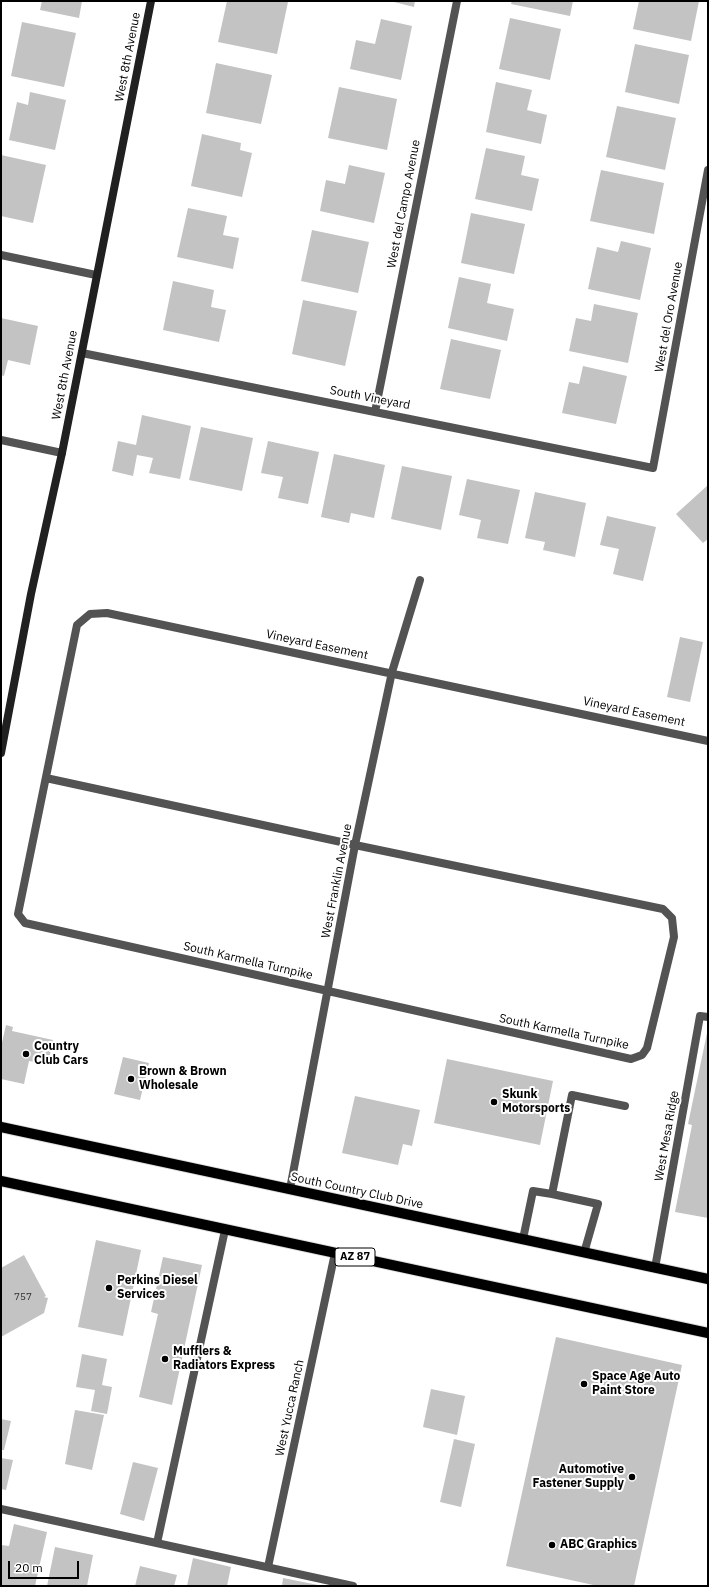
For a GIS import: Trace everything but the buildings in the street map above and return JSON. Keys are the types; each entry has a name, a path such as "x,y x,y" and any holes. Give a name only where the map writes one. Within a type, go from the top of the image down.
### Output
{"main road":[{"name":"South Country Club Drive","path":"1,1127 708,1279"},
{"name":"AZ 87","path":"1,1181 708,1333"}],"street":[{"name":"West 8th Avenue","path":"1,753 31,594 62,453 151,1"},
{"name":"West del Campo Avenue","path":"375,412 456,1"},
{"name":"West del Oro Avenue","path":"653,468 708,170"},
{"path":"1,255 96,275"},
{"name":"South Vineyard","path":"82,353 653,468"},
{"path":"1,440 62,453"},
{"name":"West Franklin Avenue","path":"290,1189 355,845 392,672 420,580"},
{"name":"Vineyard Easement","path":"46,778 77,625 90,614 107,613 392,672 708,741"},
{"name":"South Karmella Turnpike","path":"46,778 355,845 663,908 672,918 674,937 647,1048 642,1055 630,1059 25,923 18,914 46,778"},
{"name":"West Mesa Ridge","path":"655,1268 700,1016 708,1017"},
{"path":"552,1194 572,1095 625,1106"},
{"path":"523,1239 533,1191 598,1204 584,1253"},
{"path":"157,1543 225,1230"},
{"name":"West Yucca Ranch","path":"268,1567 335,1253"},
{"path":"1,1509 353,1586"}],"place":[{"name":"Country Club Cars","path":"26,1054"},
{"name":"Brown & Brown Wholesale","path":"131,1079"},
{"name":"Skunk Motorsports","path":"494,1102"},
{"name":"Perkins Diesel Services","path":"109,1288"},
{"name":"Mufflers & Radiators Express","path":"165,1359"},
{"name":"Space Age Auto Paint Store","path":"584,1384"},
{"name":"Automotive Fastener Supply","path":"632,1477"},
{"name":"ABC Graphics","path":"552,1545"}]}
